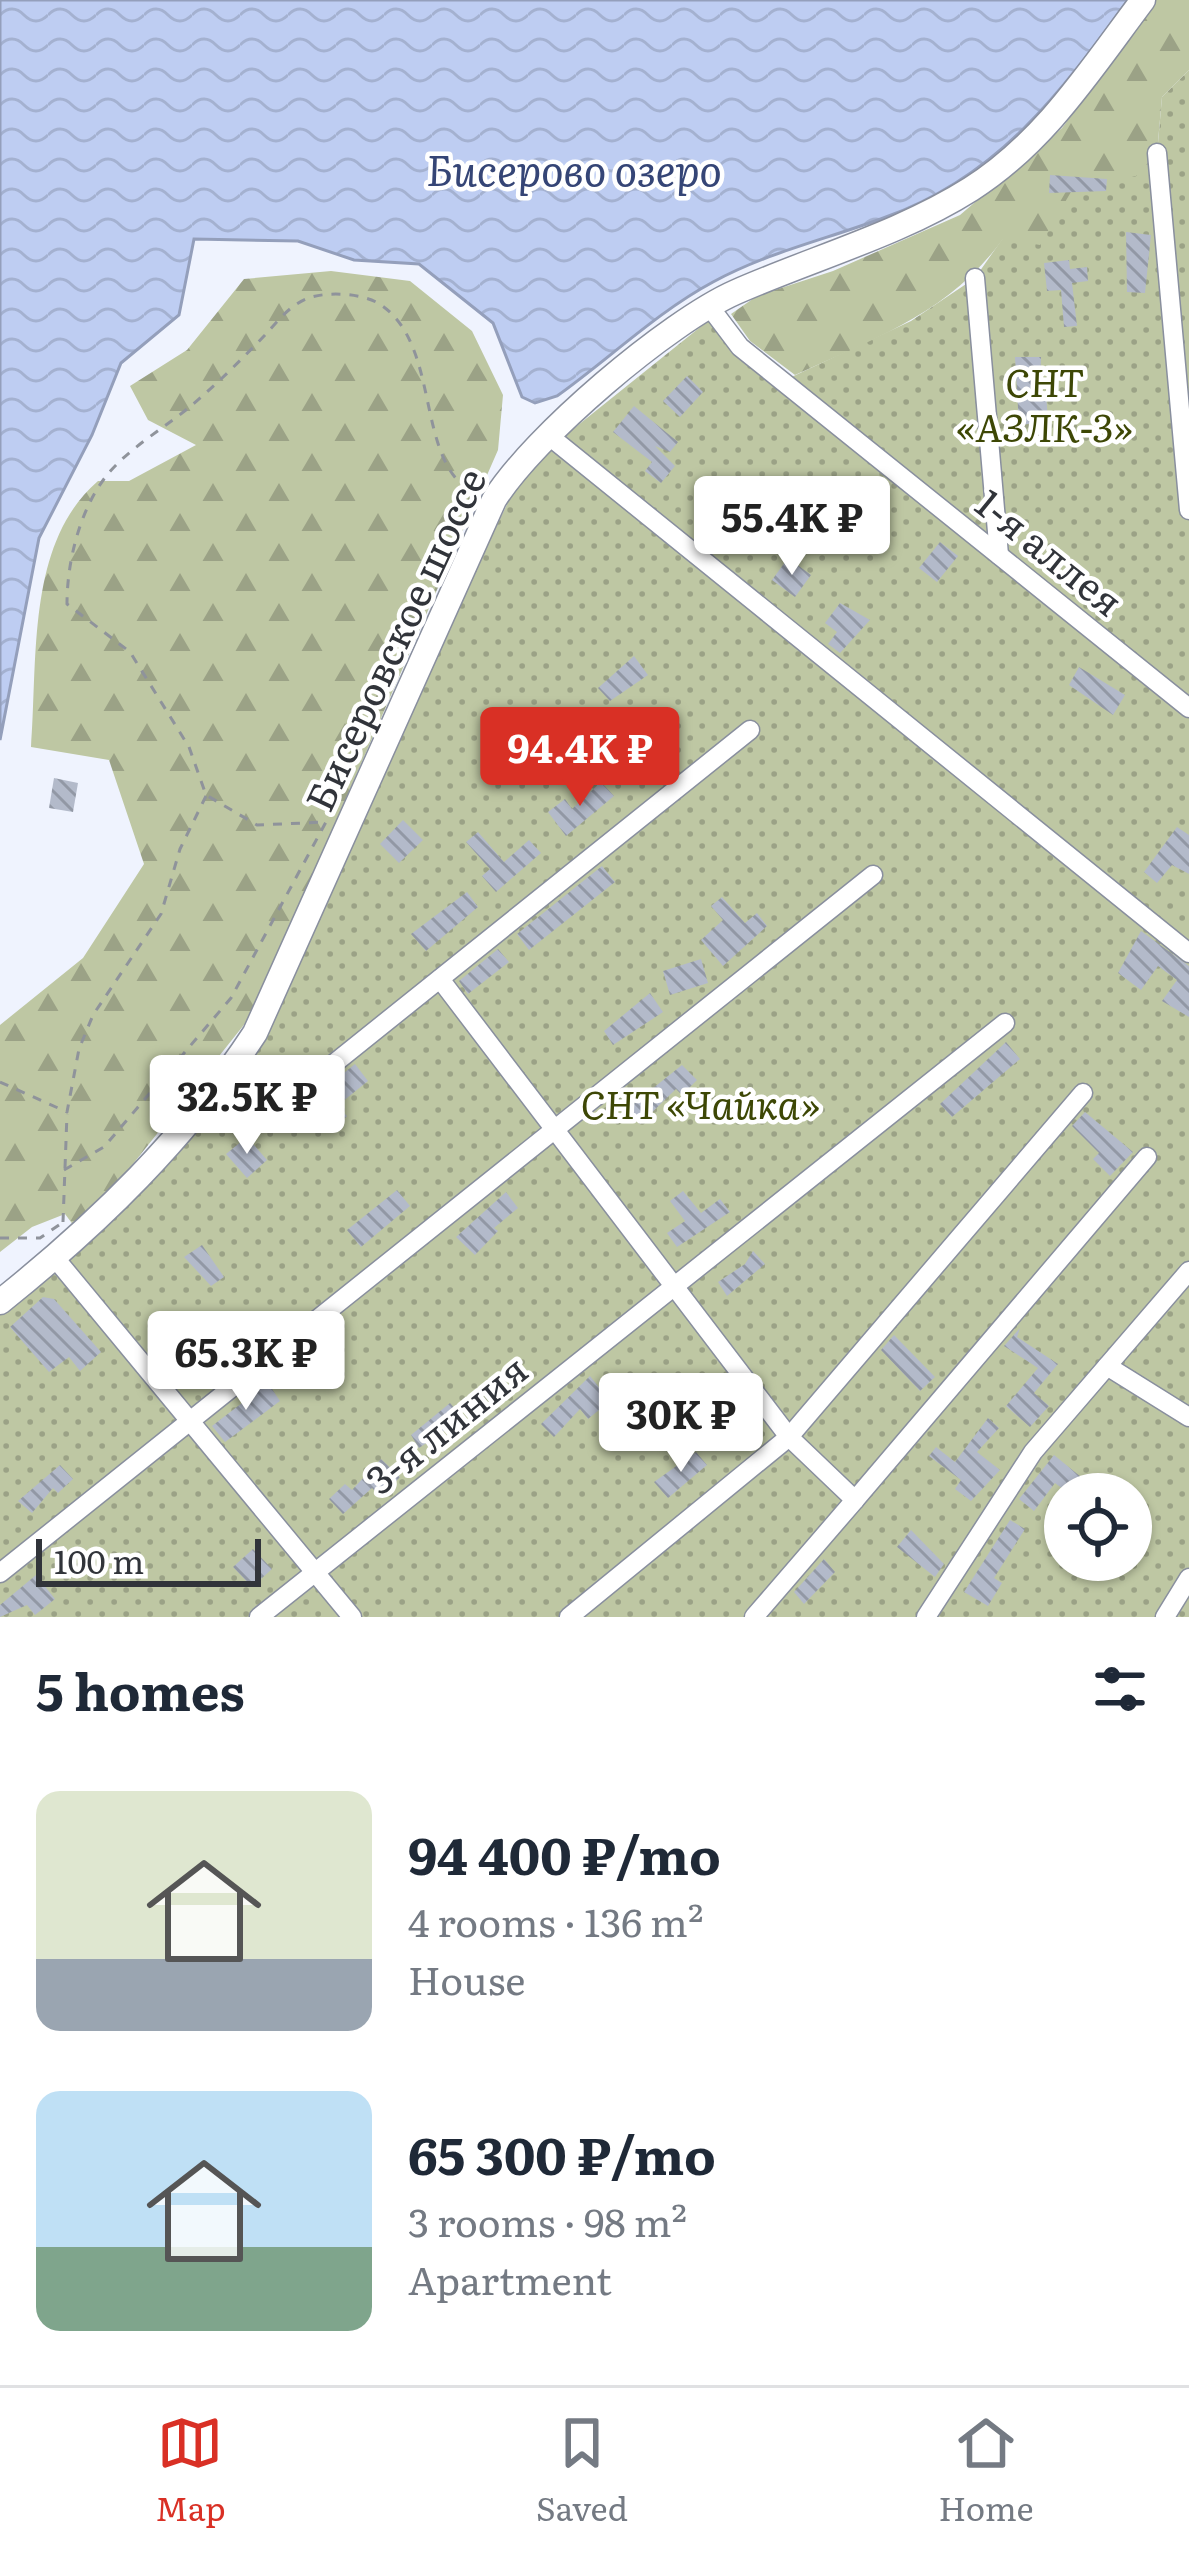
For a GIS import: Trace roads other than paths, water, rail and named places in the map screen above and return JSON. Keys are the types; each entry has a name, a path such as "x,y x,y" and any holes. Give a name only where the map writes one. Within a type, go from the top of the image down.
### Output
{"main road":[{"name":"Бисеровское шоссе","path":"0,1302 55,1258 152,1166 255,1033 494,500 548,435 709,306 976,186 1050,124 1143,0"}],"street":[{"path":"1157,153 1189,510"},
{"path":"975,278 999,555"},
{"name":"1-я аллея","path":"709,306 740,347 1189,708"},
{"path":"548,435 1189,953"},
{"path":"296,1094 750,730"},
{"path":"0,1573 873,875"},
{"path":"440,979 789,1437 855,1500"},
{"name":"3-я линия","path":"259,1617 1005,1023"},
{"path":"569,1617 789,1437 1083,1093"},
{"path":"754,1617 1148,1157"},
{"path":"55,1258 352,1617"},
{"path":"926,1617 1033,1452 1189,1271"},
{"path":"1107,1366 1189,1417"},
{"path":"1165,1617 1189,1578"}],"water":[{"name":"Бисерово озеро","path":"0,0 1128,0 1052,99 962,179 886,217 777,254 713,282 653,321 557,396 535,403 522,397 493,323 419,264 354,260 298,241 194,239 179,315 121,363 92,435 39,538 0,740"}],"park label":[{"name":"СНТ «АЗЛК-3»","path":"1044,406"},
{"name":"СНТ «Чайка»","path":"700,1105"}]}
